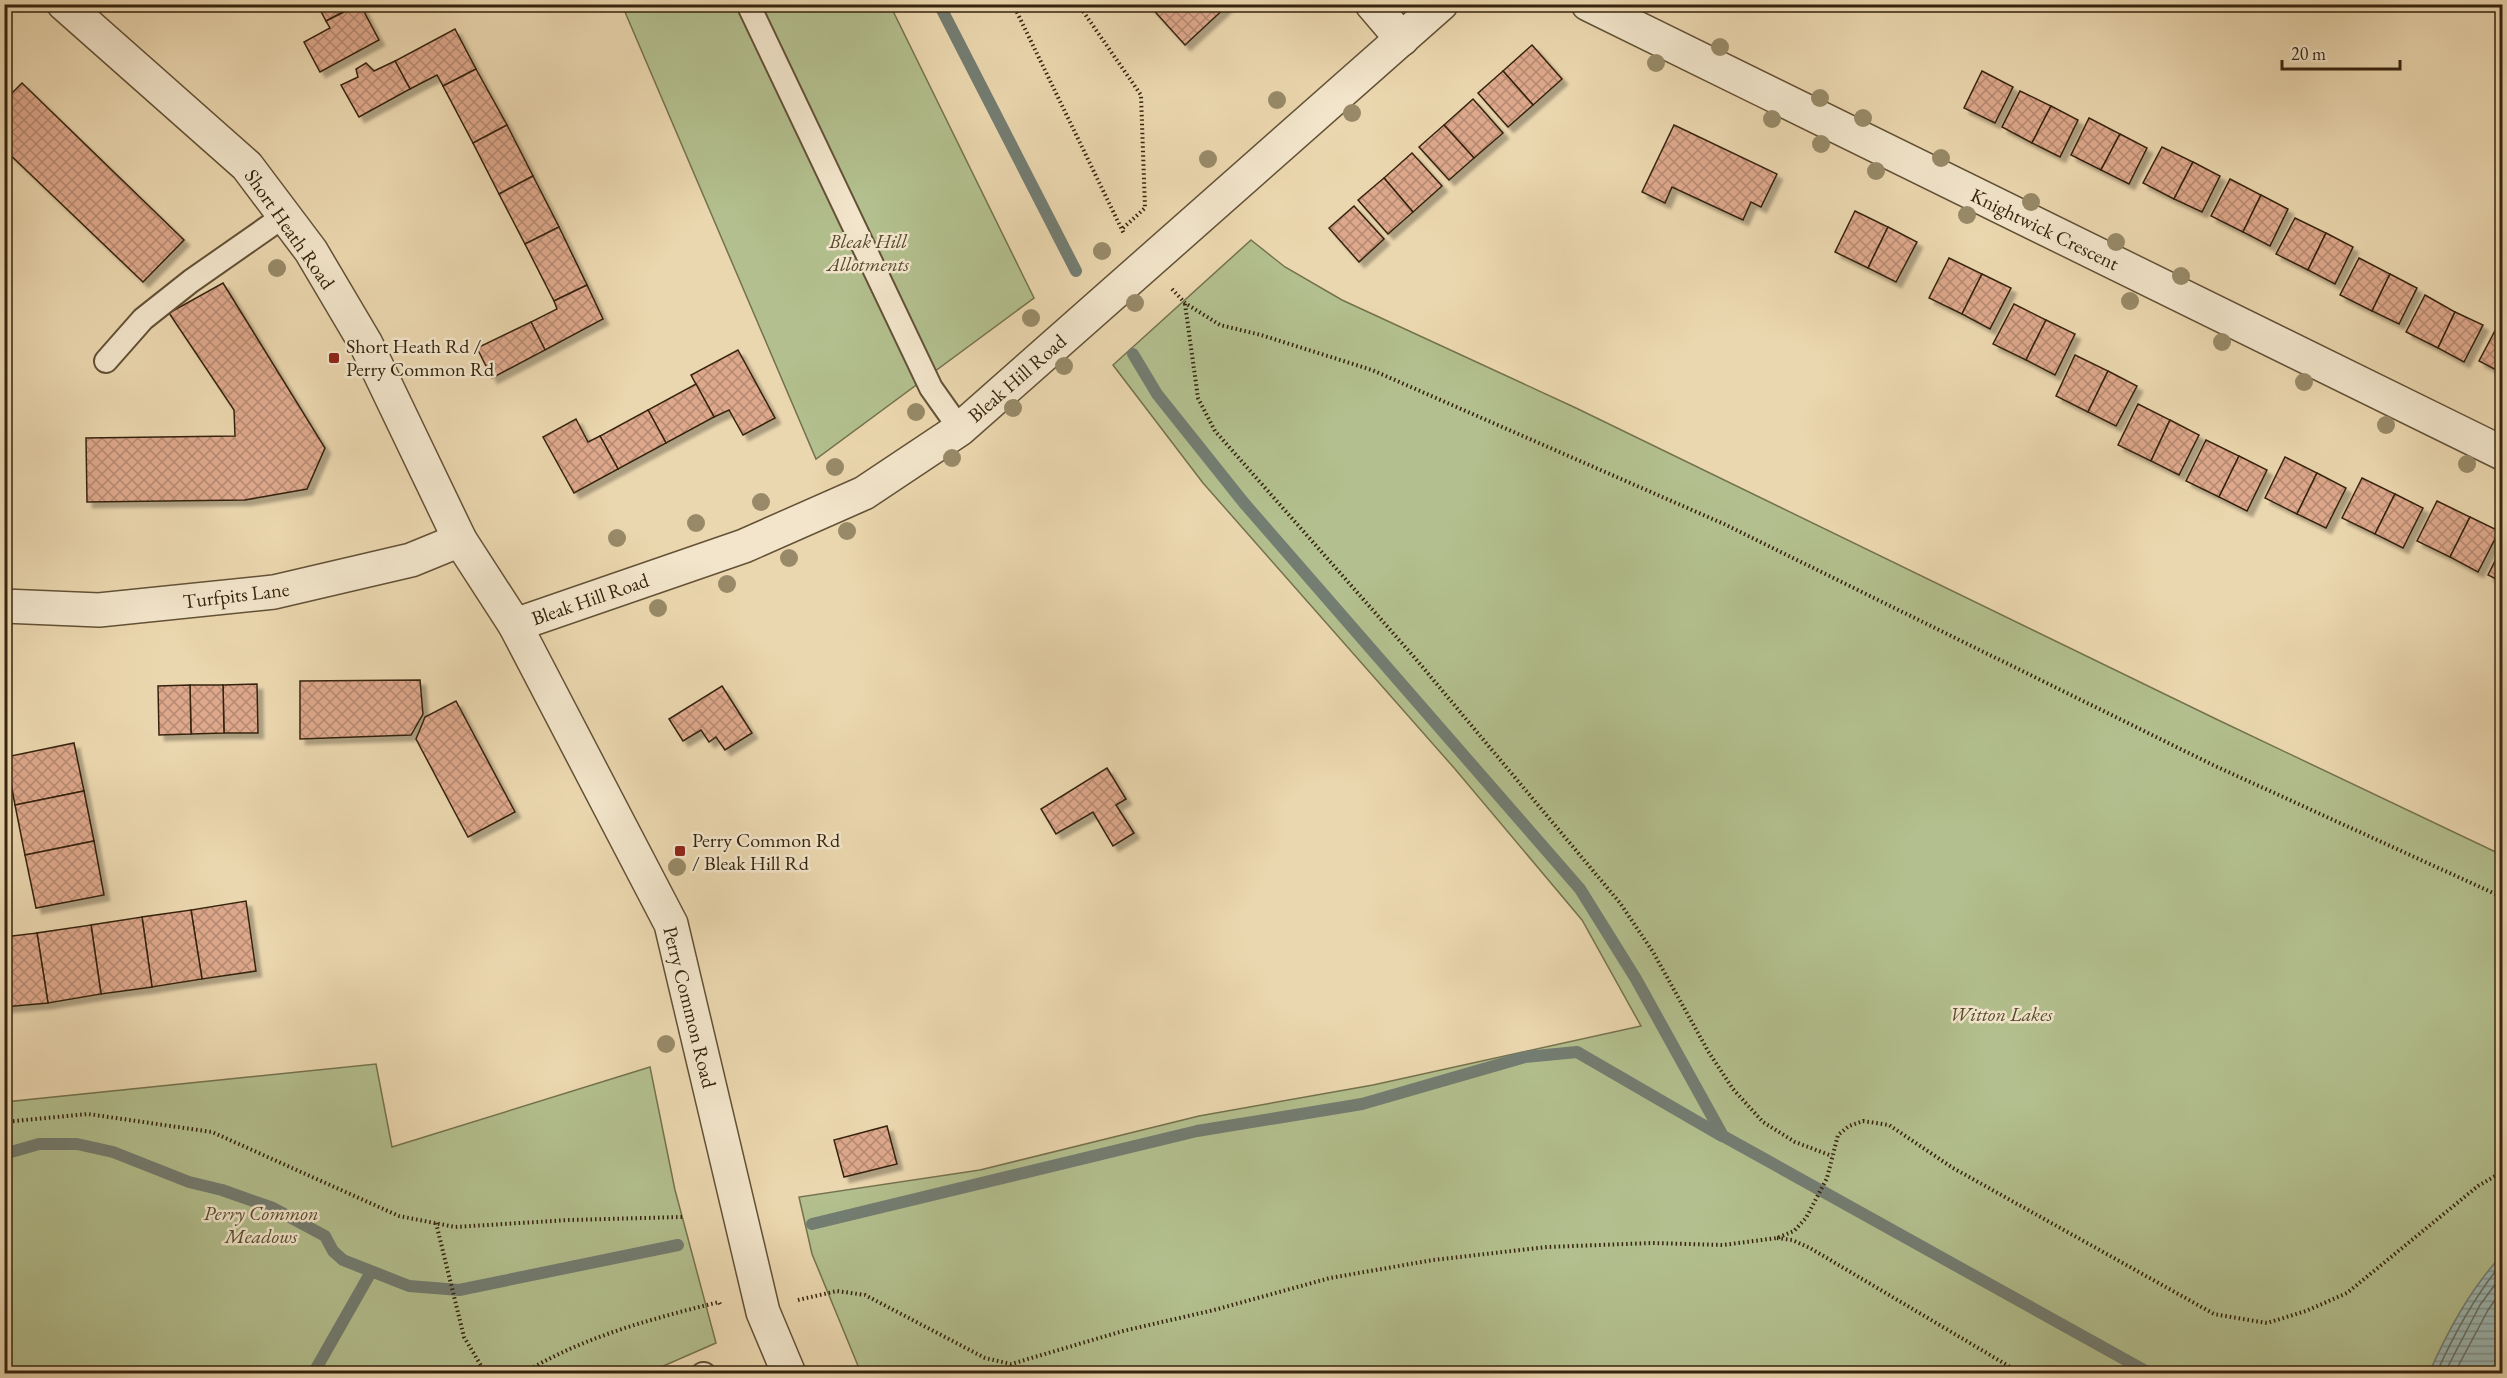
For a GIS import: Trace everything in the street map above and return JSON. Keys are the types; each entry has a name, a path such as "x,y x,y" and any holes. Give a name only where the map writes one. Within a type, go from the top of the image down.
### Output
{"street":[{"name":"Short Heath Road","path":"64,4 247,166 311,251 366,344 460,540"},
{"path":"1372,4 1402,39"},
{"name":"Bleak Hill Road","path":"515,625 765,537 864,493 960,429 1441,4"},
{"name":"Knightwick Crescent","path":"1588,4 2502,453"},
{"name":"Turfpits Lane","path":"4,606 99,610 274,592 411,560 460,540"},
{"name":"Perry Common Road","path":"460,540 515,625 671,924 763,1312 789,1374"}],"lane":[{"path":"748,4 931,388 960,429"},
{"path":"106,361 143,319 191,281 284,216"}],"path":[{"path":"1013,4 1121,230 1145,208 1142,95 1078,4"},
{"path":"1149,262 1185,303 1220,325 1261,334 1372,370 1724,524 2213,765 2502,897"},
{"path":"1185,303 1198,398 1215,431 1414,658 1620,903 1653,952 1708,1051 1733,1089 1763,1122 1795,1143 1832,1156"},
{"path":"4,1122 88,1114 212,1132 399,1216 455,1227 569,1220 682,1217"},
{"path":"1777,1238 1794,1231 1806,1218 1827,1178 1838,1135 1850,1126 1863,1121 1889,1125 1953,1168 2214,1314 2267,1323 2306,1311 2347,1293 2478,1186 2502,1172"},
{"path":"436,1223 464,1337 486,1374"},
{"path":"763,1312 812,1295 828,1292 865,1295 985,1358 1011,1364 1123,1331 1214,1310 1330,1278 1433,1260 1547,1247 1652,1243 1723,1245 1777,1238 1792,1240 1810,1248 2022,1374"},
{"path":"522,1374 543,1360 616,1330 719,1302 723,1311"}],"green space":[{"name":"Bleak Hill Allotments","path":"622,5 890,5 1034,298 816,459"},
{"name":"Witton Lakes","path":"1251,240 1285,267 1342,300 1576,408 2216,719 2502,855 2502,1373 861,1373 812,1254 799,1197 980,1170 1199,1116 1373,1085 1641,1026 1582,920 1455,769 1203,483 1113,365"},
{"name":"Perry Common Meadows","path":"376,1064 392,1147 650,1067 675,1190 716,1343 645,1374 5,1373 5,1102"}],"water":[{"path":"2502,1255 2502,1373 2429,1373 2461,1311 2490,1268"}],"building":[{"path":"317,4 358,4 326,21"},
{"path":"360,4 379,40 320,72 304,42 330,28 326,21"},
{"path":"1148,4 1229,4 1185,45"},
{"path":"455,29 476,69 443,86 437,75 410,89 395,61"},
{"path":"1532,45 1562,79 1533,105 1503,71"},
{"path":"395,61 410,89 359,117 341,85 358,77 356,69 366,63 374,71"},
{"path":"476,69 507,125 473,143 443,86"},
{"path":"1503,71 1533,105 1508,127 1478,93"},
{"path":"1982,71 2013,87 1995,123 1964,108"},
{"path":"22,83 184,240 143,282 4,149 4,101"},
{"path":"2020,91 2051,106 2032,143 2002,127"},
{"path":"1473,99 1503,133 1474,158 1444,125"},
{"path":"2051,106 2078,120 2060,157 2032,143"},
{"path":"2089,118 2120,134 2101,170 2071,155"},
{"path":"507,125 533,176 499,194 473,143"},
{"path":"1444,125 1474,158 1449,180 1419,147"},
{"path":"1674,125 1777,174 1761,207 1751,202 1743,220 1672,187 1665,203 1642,192"},
{"path":"2120,134 2147,148 2129,184 2101,170"},
{"path":"2162,147 2193,162 2174,199 2143,183"},
{"path":"1412,153 1442,186 1413,212 1384,178"},
{"path":"2193,162 2220,176 2202,212 2174,199"},
{"path":"533,176 559,227 525,244 499,194"},
{"path":"1384,178 1413,212 1388,234 1358,200"},
{"path":"2230,179 2261,195 2243,232 2211,216"},
{"path":"2261,195 2288,209 2270,246 2243,232"},
{"path":"1354,206 1384,239 1359,262 1329,228"},
{"path":"1855,211 1888,227 1868,268 1835,252"},
{"path":"2295,218 2326,233 2308,270 2276,254"},
{"path":"559,227 587,285 554,301 525,244"},
{"path":"1888,227 1917,242 1896,282 1868,268"},
{"path":"2326,233 2353,247 2335,284 2308,270"},
{"path":"1949,258 1982,274 1962,314 1929,298"},
{"path":"2359,258 2390,274 2372,311 2340,295"},
{"path":"1982,274 2011,288 1990,329 1962,314"},
{"path":"2390,274 2417,288 2399,324 2372,311"},
{"path":"223,283 325,448 307,489 245,500 87,502 86,438 235,436 234,410 169,313"},
{"path":"587,285 603,319 545,350 531,322 557,309 554,301"},
{"path":"2425,295 2455,312 2438,348 2406,332"},
{"path":"2014,304 2046,320 2026,360 1993,344"},
{"path":"2455,312 2483,325 2464,362 2438,348"},
{"path":"2046,320 2075,334 2055,375 2026,360"},
{"path":"531,322 545,350 492,378 477,348"},
{"path":"2498,325 2502,327 2502,373 2479,361"},
{"path":"738,350 775,418 743,435 729,410 714,417 691,375"},
{"path":"2075,355 2108,371 2088,412 2056,396"},
{"path":"2108,371 2137,386 2116,426 2088,412"},
{"path":"696,384 714,417 666,443 648,410"},
{"path":"2138,404 2170,420 2151,461 2118,445"},
{"path":"648,410 666,443 618,469 600,436"},
{"path":"576,419 588,442 600,436 618,469 574,493 543,437"},
{"path":"2170,420 2199,435 2179,475 2151,461"},
{"path":"2206,440 2239,456 2219,497 2186,481"},
{"path":"2239,456 2267,470 2247,511 2219,497"},
{"path":"2285,457 2317,473 2297,514 2265,498"},
{"path":"2317,473 2346,488 2326,528 2297,514"},
{"path":"2362,478 2395,494 2375,534 2342,518"},
{"path":"2395,494 2423,508 2403,548 2375,534"},
{"path":"2437,501 2470,517 2450,557 2417,541"},
{"path":"2470,517 2499,531 2478,572 2450,557"},
{"path":"2502,547 2502,582 2488,575"},
{"path":"420,680 423,714 411,735 300,739 300,681"},
{"path":"257,684 258,733 224,733 223,685"},
{"path":"190,685 223,685 224,733 191,734"},
{"path":"190,685 191,734 159,735 158,686"},
{"path":"722,686 752,733 725,750 716,737 709,742 701,730 683,741 669,719"},
{"path":"456,701 515,812 468,837 416,739 425,717"},
{"path":"74,743 84,791 15,805 6,757"},
{"path":"1107,768 1126,799 1116,805 1134,833 1113,846 1093,812 1056,834 1041,809"},
{"path":"84,791 94,841 25,855 15,805"},
{"path":"94,841 104,895 36,908 25,855"},
{"path":"246,901 256,971 202,979 191,910"},
{"path":"191,910 202,979 152,987 142,917"},
{"path":"142,917 152,987 101,994 91,925"},
{"path":"91,925 101,994 48,1003 37,933"},
{"path":"37,933 48,1003 4,1007 4,937"},
{"path":"887,1126 897,1164 844,1177 834,1140"}],"waterway":[{"path":"939,4 1076,271"},
{"path":"1133,354 1157,394 1244,503 1580,889 1636,979 1723,1136 2151,1374"},
{"path":"812,1224 1197,1131 1362,1104 1525,1057 1577,1052 1722,1136"},
{"path":"4,1154 39,1144 77,1144 113,1152 189,1182 222,1190 273,1208 325,1236 333,1251 343,1260 409,1286 459,1290 678,1245"},
{"path":"313,1374 371,1272"}],"place":[{"name":"Short Heath Rd / Perry Common Rd","path":"334,358"},
{"name":"Perry Common Rd / Bleak Hill Rd","path":"680,851"}]}
